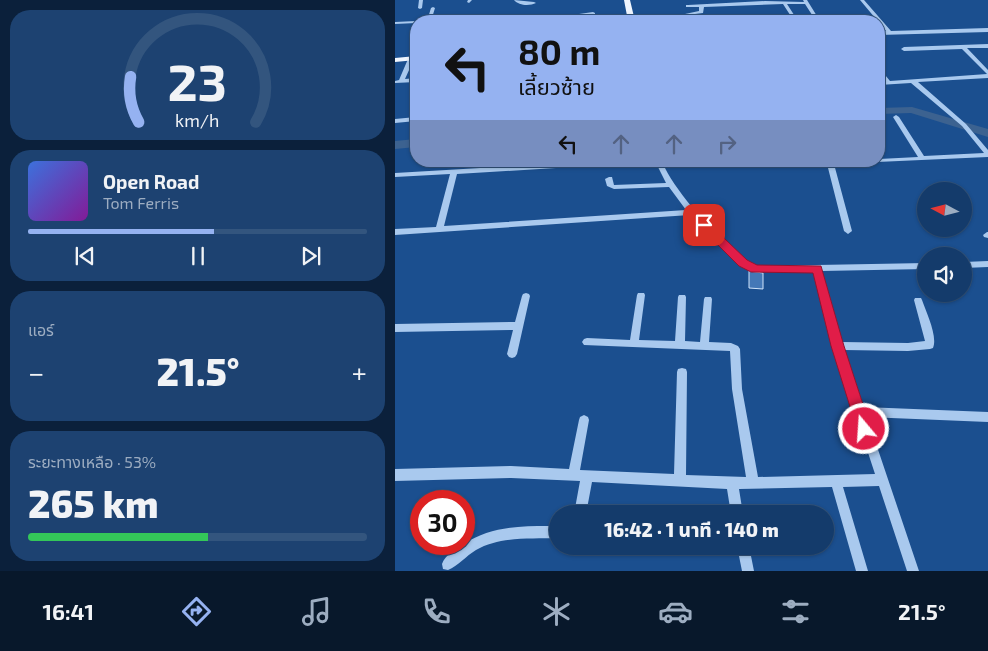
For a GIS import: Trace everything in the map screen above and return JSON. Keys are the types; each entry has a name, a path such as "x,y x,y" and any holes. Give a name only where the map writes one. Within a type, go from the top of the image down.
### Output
{"main road":[{"path":"627,0 631,15"},
{"path":"395,60 410,58"}],"street":[{"path":"420,8 421,0"},
{"path":"516,0 519,3 534,3"},
{"path":"862,0 875,15"},
{"path":"688,6 806,2 814,15"},
{"path":"785,4 792,15"},
{"path":"687,14 701,12 701,6"},
{"path":"431,15 433,8"},
{"path":"580,15 593,13"},
{"path":"395,23 410,22"},
{"path":"885,27 889,32"},
{"path":"885,32 988,30"},
{"path":"903,49 988,46"},
{"path":"963,47 988,74"},
{"path":"398,81 410,64"},
{"path":"885,82 988,74"},
{"path":"885,77 889,82"},
{"path":"913,81 964,125 988,154"},
{"path":"896,117 922,158"},
{"path":"395,121 410,120"},
{"path":"885,161 988,154"},
{"path":"395,175 538,167"},
{"path":"661,167 671,185 691,212 743,263 750,266 762,270 917,266"},
{"path":"831,167 848,231"},
{"path":"439,229 455,172"},
{"path":"609,179 611,186 614,187 671,185"},
{"path":"395,232 691,212"},
{"path":"972,265 988,264"},
{"path":"817,269 838,346 881,480 913,571"},
{"path":"634,344 641,295"},
{"path":"512,354 526,296"},
{"path":"680,345 682,297"},
{"path":"704,346 708,299"},
{"path":"838,346 908,347 930,345 930,338 919,302"},
{"path":"395,328 519,326"},
{"path":"587,342 731,347 737,352 737,389 753,483"},
{"path":"680,481 682,372"},
{"path":"859,412 988,417"},
{"path":"574,474 584,420"},
{"path":"395,475 511,472 732,483 881,480"},
{"path":"582,505 587,475"},
{"path":"836,482 863,571"},
{"path":"732,483 736,505"},
{"path":"448,564 462,550 479,540 501,534 549,532"},
{"path":"745,555 748,571"}],"building":[{"path":"749,271 763,273 763,289 749,288"}],"waterway":[{"path":"885,111 912,110 988,133"},
{"path":"395,145 410,144"}],"route":[{"path":"704,225 743,263 755,269 817,269 838,346 864,429"}]}
